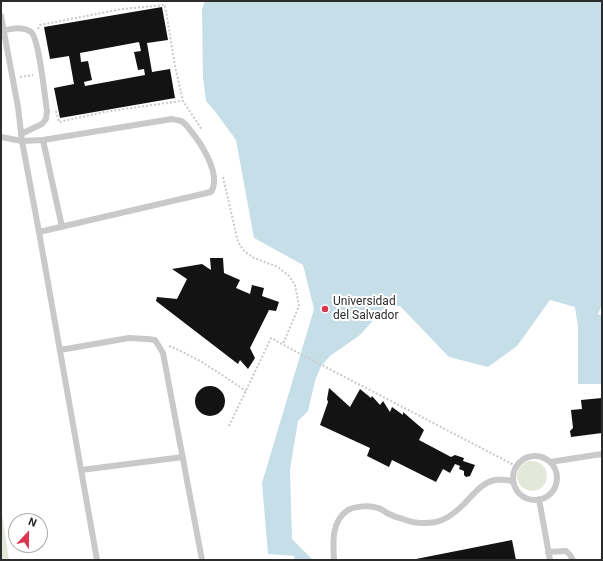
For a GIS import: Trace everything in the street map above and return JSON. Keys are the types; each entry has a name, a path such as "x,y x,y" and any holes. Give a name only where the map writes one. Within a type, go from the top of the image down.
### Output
{"lane":[{"path":"1,16 97,560"},
{"path":"4,30 23,28 30,31 34,35 38,46 47,111 46,119 42,124 21,134"},
{"path":"1,137 22,141 43,140 172,119 181,121 186,125 202,148 213,172 214,185 211,192 40,232"},
{"path":"43,140 62,227"},
{"path":"60,350 129,338 155,340 163,353 202,560"},
{"path":"550,462 602,454"},
{"path":"532,456 542,457 550,462 555,470 557,479 554,488 548,495 539,499 528,498 518,492 513,481 513,473 516,466 523,459 532,456"},
{"path":"81,470 182,457"},
{"path":"334,560 334,531 341,517 349,510 363,506 378,508 404,520 419,523 437,521 454,513 486,484 494,480 513,481"},
{"path":"539,499 550,560"},
{"path":"548,552 566,551 574,560"}],"path":[{"path":"34,35 40,25 122,9 165,5 175,66 183,101 204,132"},
{"path":"13,78 42,74"},
{"path":"55,107 59,122 104,112 183,101"},
{"path":"222,174 238,242 244,251 254,258 278,267 289,276 295,285 299,306 283,344"},
{"path":"229,426 271,338 516,466"},
{"path":"155,340 183,352 246,391"}],"green space":[{"path":"532,461 543,465 547,476 543,487 532,491 521,487 517,476 521,465"},
{"path":"1,507 9,560 1,560"}],"water":[{"path":"205,1 602,1 602,305 598,314 602,316 602,384 578,384 578,327 575,307 550,300 517,346 488,367 449,357 400,306 387,305 360,335 330,356 321,366 315,381 308,411 298,421 290,469 292,539 313,560 295,560 294,556 268,554 262,483 314,309 303,265 254,238 236,140 206,101 203,78 202,9"}],"building":[{"path":"162,7 168,40 147,43 152,72 170,69 175,98 60,118 54,88 74,84 69,56 50,59 44,27","holes":["139,42 141,51 134,52 138,70 144,69 145,75 85,86 84,82 92,80 88,61 81,62 80,53"]},
{"path":"210,258 223,258 224,273 240,280 236,288 250,294 252,285 264,288 262,296 279,302 276,311 269,310 250,348 255,358 248,369 240,360 238,364 156,301 157,297 177,299 187,279 172,269 202,264 211,270"},
{"path":"210,386 221,390 225,401 221,412 210,416 199,412 195,401 199,390"},
{"path":"329,388 350,407 360,389 371,398 372,396 380,405 383,401 390,412 392,407 403,415 403,412 424,430 419,440 451,457 455,455 464,458 463,461 475,465 470,476 466,477 464,475 464,471 459,469 460,466 455,464 450,473 443,469 436,482 392,460 389,467 367,456 370,448 320,425 328,402 327,399"},
{"path":"602,398 602,433 571,437 570,431 573,428 571,410 582,409 581,400"},
{"path":"512,540 516,560 416,559"}],"place":[{"name":"Universidad del Salvador","path":"325,309"}]}
